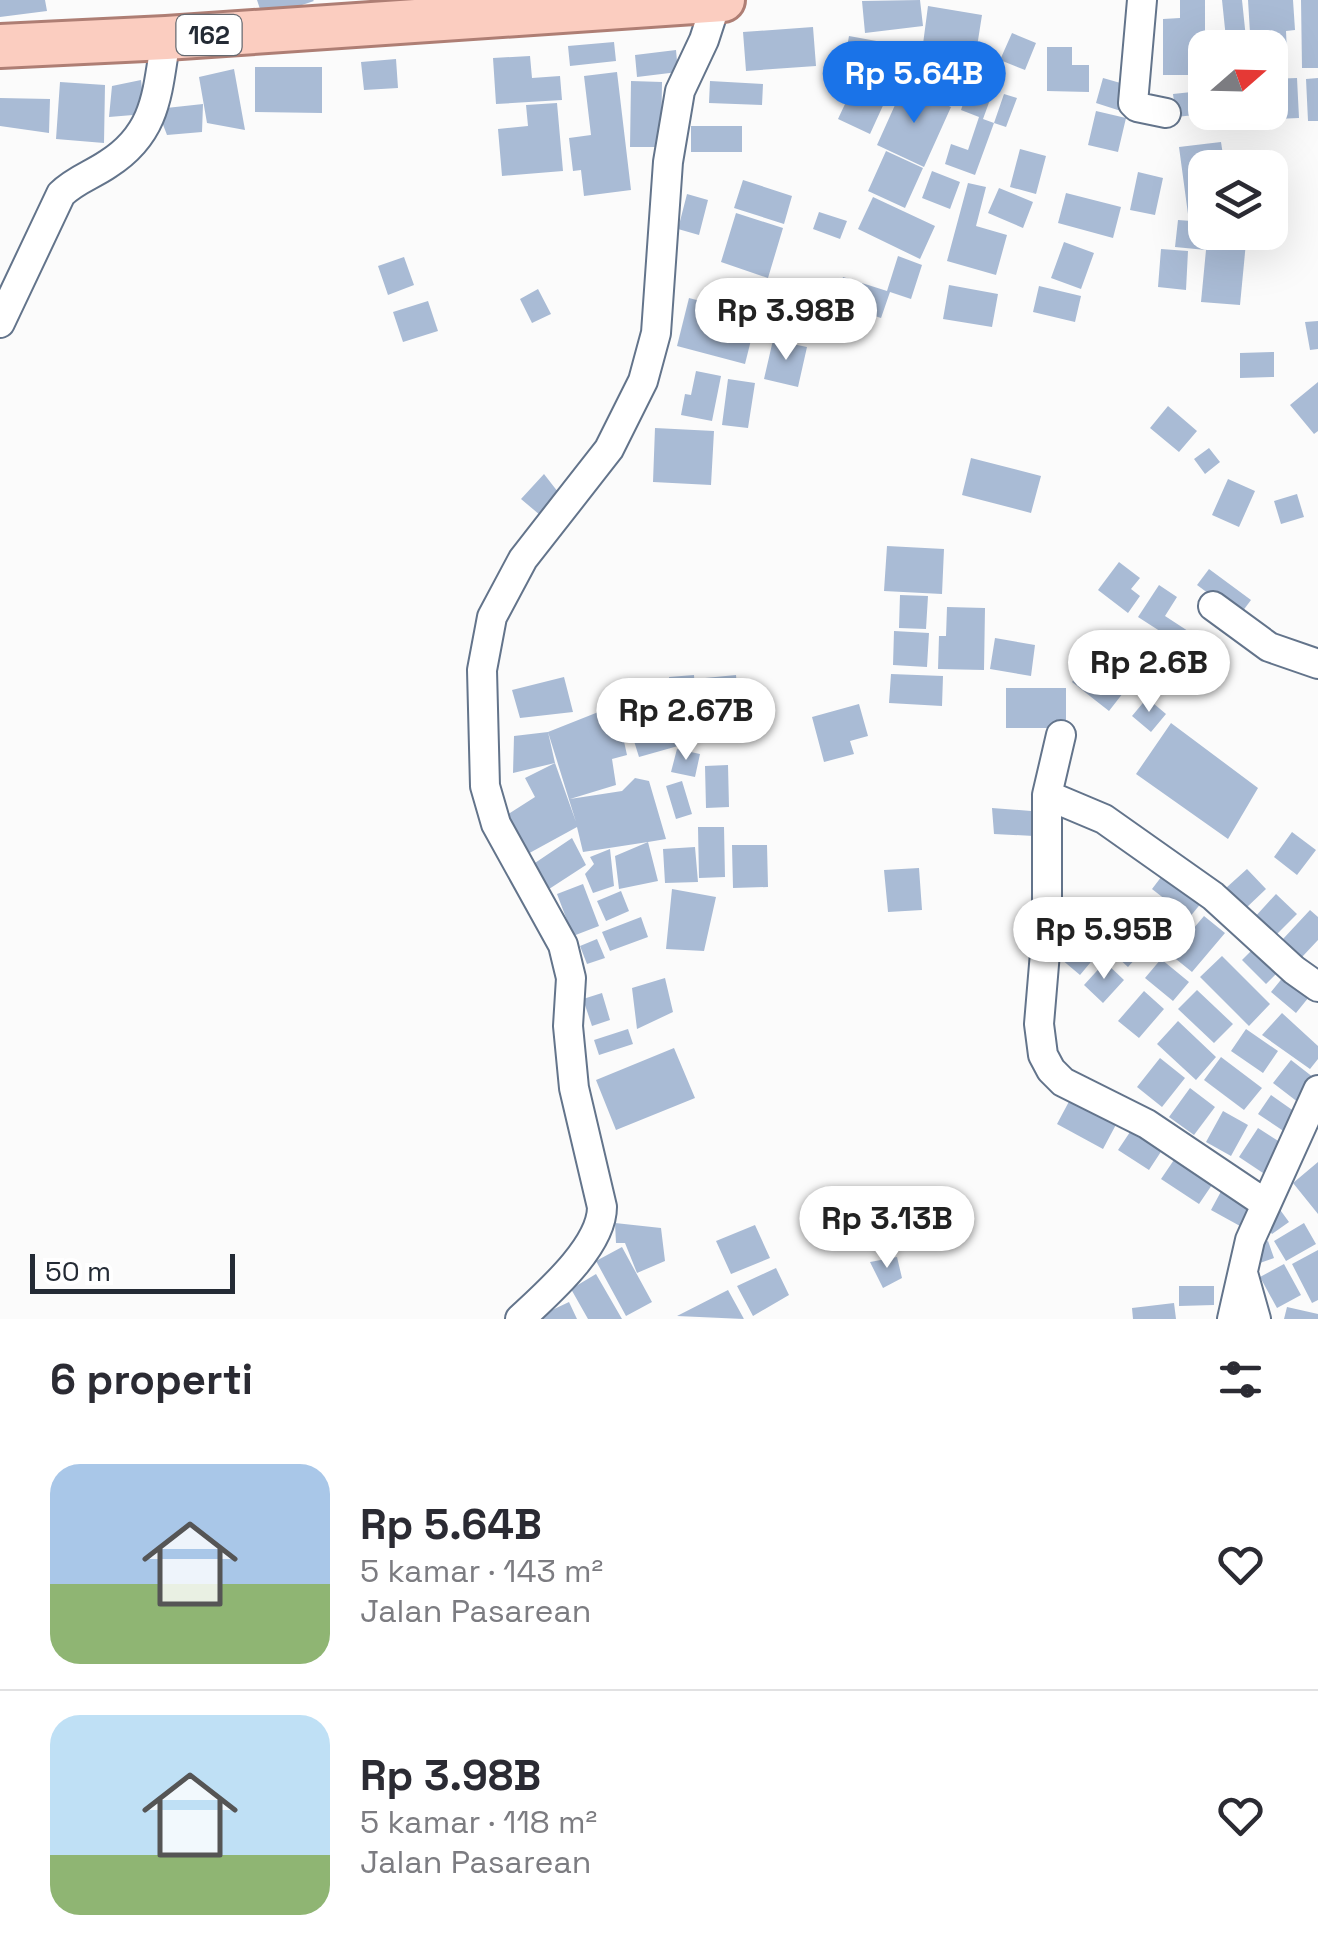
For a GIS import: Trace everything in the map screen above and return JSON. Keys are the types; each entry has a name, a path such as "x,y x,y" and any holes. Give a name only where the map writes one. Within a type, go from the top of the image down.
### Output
{"main road":[{"name":"162","path":"0,46 720,0"}],"street":[{"path":"520,1319 550,1291 596,1235 602,1207 574,1088 568,1026 571,978 563,944 496,824 485,786 482,670 492,617 508,588 524,560 609,449 642,381 656,332 668,162 680,91 720,0"},
{"path":"1142,0 1134,103 1166,113"},
{"path":"0,323 61,194 72,183 110,163 149,124 166,38"},
{"path":"1212,606 1270,648 1318,664"},
{"path":"1061,735 1048,795 1047,929 1039,1024 1043,1055 1063,1082 1147,1124 1266,1204"},
{"path":"1048,795 1104,819 1213,896 1318,987"},
{"path":"1232,1319 1250,1240 1318,1090"},
{"path":"1242,1272 1256,1319"}],"building":[{"path":"0,0 45,0 47,11 0,17"},
{"path":"257,0 313,0 314,1 263,18"},
{"path":"920,0 923,26 865,33 862,1"},
{"path":"1180,0 1205,0 1205,30 1188,30 1188,75 1163,75 1163,19 1180,18"},
{"path":"1222,0 1242,0 1245,30 1225,30"},
{"path":"1248,0 1293,0 1295,30 1250,30"},
{"path":"1301,0 1318,0 1318,68 1302,68"},
{"path":"928,6 982,15 976,53 923,44"},
{"path":"813,27 816,66 746,71 743,32"},
{"path":"1012,33 1036,43 1025,70 1000,60"},
{"path":"849,36 904,46 899,73 844,63"},
{"path":"614,42 616,61 570,66 568,46"},
{"path":"1047,47 1072,47 1072,65 1089,65 1089,92 1047,91"},
{"path":"915,49 964,54 961,85 912,80"},
{"path":"676,50 678,72 637,77 635,55"},
{"path":"530,56 532,78 560,76 562,100 496,104 493,58"},
{"path":"396,59 398,88 364,90 361,62"},
{"path":"255,67 322,67 322,113 255,112"},
{"path":"234,69 245,130 207,123 199,77"},
{"path":"617,72 631,190 584,196 581,170 573,171 569,138 591,135 584,76"},
{"path":"859,74 891,88 870,134 838,119"},
{"path":"972,77 995,86 983,119 994,123 975,175 945,164 951,144 968,150 979,117 961,110"},
{"path":"1103,78 1131,86 1124,112 1096,103"},
{"path":"1288,78 1297,78 1299,118 1288,118"},
{"path":"1318,78 1318,121 1308,121 1306,79"},
{"path":"141,80 145,114 109,117 112,86"},
{"path":"631,81 662,82 661,147 630,147"},
{"path":"710,81 763,84 762,105 709,103"},
{"path":"60,82 105,85 104,143 56,139"},
{"path":"904,85 951,107 924,167 877,145"},
{"path":"1188,92 1188,116 1176,117 1173,94"},
{"path":"1004,94 1017,98 1006,127 994,123"},
{"path":"0,98 50,99 49,133 0,126"},
{"path":"557,103 563,171 502,176 498,129 528,126 526,105"},
{"path":"203,104 202,132 167,135 157,109"},
{"path":"1096,111 1126,118 1118,152 1088,145"},
{"path":"691,126 742,126 742,152 691,152"},
{"path":"1221,142 1222,150 1188,150 1188,214 1179,147"},
{"path":"1020,149 1046,156 1036,194 1010,187"},
{"path":"886,151 923,168 905,208 868,191"},
{"path":"932,171 960,182 950,209 922,198"},
{"path":"1138,172 1163,178 1155,215 1130,210"},
{"path":"743,180 792,196 784,224 734,208"},
{"path":"968,183 986,187 976,226 1007,235 996,275 947,261"},
{"path":"999,188 1033,202 1023,228 988,213"},
{"path":"1066,193 1121,207 1113,238 1058,223"},
{"path":"687,194 708,200 699,235 678,229"},
{"path":"873,197 935,226 920,259 858,229"},
{"path":"819,212 847,221 840,239 813,229"},
{"path":"736,213 783,228 768,278 721,262"},
{"path":"1178,220 1188,221 1188,248 1175,247"},
{"path":"1064,242 1094,253 1081,289 1051,278"},
{"path":"1161,249 1188,251 1186,290 1158,287"},
{"path":"1206,250 1245,250 1240,305 1201,302"},
{"path":"898,256 922,265 911,299 890,292 881,318 835,303 843,277 887,291"},
{"path":"404,257 414,285 388,295 378,266"},
{"path":"949,285 998,294 992,327 943,319"},
{"path":"1039,286 1081,296 1075,322 1033,312"},
{"path":"538,289 551,314 532,323 520,299"},
{"path":"689,298 757,316 745,364 677,346"},
{"path":"428,301 438,331 403,342 393,312"},
{"path":"1318,321 1318,349 1310,350 1305,322"},
{"path":"773,340 807,347 798,387 764,379"},
{"path":"1274,352 1274,377 1240,378 1240,353"},
{"path":"696,371 721,376 712,421 681,415 685,394 691,395"},
{"path":"728,379 755,383 748,428 722,425"},
{"path":"1318,382 1318,431 1314,434 1290,405"},
{"path":"1168,406 1197,431 1179,452 1150,428"},
{"path":"655,428 714,431 711,485 653,482"},
{"path":"1209,448 1220,462 1205,474 1194,459"},
{"path":"971,458 1041,476 1031,513 962,495"},
{"path":"544,474 558,492 540,515 521,499"},
{"path":"1228,479 1255,491 1239,527 1212,515"},
{"path":"1297,494 1304,517 1281,524 1274,501"},
{"path":"887,546 944,549 942,594 884,591"},
{"path":"1119,562 1140,578 1131,589 1140,596 1128,613 1098,590"},
{"path":"1209,569 1251,600 1239,616 1197,585"},
{"path":"1159,585 1177,597 1165,616 1188,631 1180,644 1138,617"},
{"path":"900,595 928,596 926,629 899,628"},
{"path":"947,607 985,608 984,670 938,669 939,636 946,636"},
{"path":"894,631 929,633 927,667 893,665"},
{"path":"995,638 1035,645 1031,676 990,669"},
{"path":"1085,664 1123,693 1109,711 1072,682"},
{"path":"891,674 943,676 942,706 889,703"},
{"path":"694,675 697,719 673,721 669,677"},
{"path":"736,675 741,728 710,730 705,678"},
{"path":"564,677 573,712 520,718 512,690"},
{"path":"1006,688 1066,688 1066,728 1006,728"},
{"path":"650,692 660,725 633,733 623,700"},
{"path":"1147,698 1166,714 1151,732 1132,716"},
{"path":"859,704 868,736 850,741 854,754 824,762 812,717"},
{"path":"616,705 627,755 612,759 616,785 570,799 622,791 635,778 649,781 666,839 583,852 577,827 524,856 507,815 535,797 525,778 555,763 576,822 548,732"},
{"path":"1171,723 1258,788 1228,839 1136,774"},
{"path":"681,727 685,744 639,757 634,741"},
{"path":"548,732 555,763 513,773 514,736"},
{"path":"677,749 700,754 695,777 671,772"},
{"path":"728,765 729,807 706,808 705,766"},
{"path":"682,781 692,814 676,819 666,786"},
{"path":"992,808 1031,811 1034,836 994,834"},
{"path":"698,827 724,827 725,877 699,878"},
{"path":"1292,832 1316,850 1297,875 1274,857"},
{"path":"572,838 586,865 546,891 529,867"},
{"path":"648,842 658,881 619,889 615,856"},
{"path":"732,845 767,845 768,887 733,888"},
{"path":"695,847 698,882 665,883 663,849"},
{"path":"610,849 614,886 593,893 585,874 594,864 590,857"},
{"path":"919,868 922,910 888,912 884,870"},
{"path":"1247,869 1266,889 1245,909 1226,888"},
{"path":"1165,872 1202,902 1189,918 1152,889"},
{"path":"583,884 599,926 573,936 557,894"},
{"path":"672,889 716,897 704,951 666,949"},
{"path":"621,891 629,911 606,921 597,901"},
{"path":"1276,894 1297,914 1274,937 1254,918"},
{"path":"1310,910 1318,917 1318,940 1302,957 1283,939"},
{"path":"1173,916 1185,927 1168,946 1156,934"},
{"path":"1204,916 1225,933 1192,972 1171,955"},
{"path":"641,917 648,937 610,951 602,932"},
{"path":"1103,917 1126,938 1110,955 1088,934"},
{"path":"1064,930 1095,957 1080,975 1048,948"},
{"path":"1135,937 1146,947 1128,967 1117,957"},
{"path":"597,939 605,958 587,964 580,946"},
{"path":"1258,944 1282,968 1266,984 1242,960"},
{"path":"1222,956 1270,1004 1249,1026 1200,977"},
{"path":"1161,959 1189,982 1173,1001 1145,978"},
{"path":"1105,962 1124,980 1103,1003 1084,985"},
{"path":"1288,971 1313,992 1296,1013 1271,992"},
{"path":"665,978 673,1012 637,1029 632,988"},
{"path":"1197,990 1233,1024 1214,1043 1178,1009"},
{"path":"1144,991 1164,1009 1139,1038 1118,1021"},
{"path":"602,993 610,1020 592,1026 583,999"},
{"path":"1282,1013 1318,1046 1318,1059 1310,1069 1262,1035"},
{"path":"1178,1021 1216,1057 1196,1080 1157,1044"},
{"path":"628,1029 633,1044 599,1055 594,1040"},
{"path":"1246,1029 1278,1051 1263,1073 1231,1051"},
{"path":"674,1048 695,1098 616,1130 596,1080"},
{"path":"1221,1057 1262,1088 1244,1110 1204,1080"},
{"path":"1160,1058 1185,1078 1162,1107 1137,1087"},
{"path":"1291,1060 1318,1081 1303,1106 1273,1083"},
{"path":"1190,1088 1215,1107 1194,1135 1169,1117"},
{"path":"1073,1094 1119,1119 1103,1149 1057,1124"},
{"path":"1271,1095 1298,1114 1285,1132 1258,1114"},
{"path":"1223,1111 1248,1125 1231,1156 1206,1142"},
{"path":"1136,1123 1166,1144 1149,1170 1118,1150"},
{"path":"1258,1128 1283,1144 1263,1173 1239,1157"},
{"path":"1180,1151 1218,1176 1199,1204 1161,1179"},
{"path":"1318,1162 1318,1214 1293,1183"},
{"path":"1225,1184 1254,1200 1240,1226 1211,1210"},
{"path":"1278,1207 1289,1222 1272,1234 1261,1220"},
{"path":"615,1223 661,1228 665,1261 637,1273 625,1243 616,1243"},
{"path":"1304,1223 1316,1244 1286,1261 1274,1241"},
{"path":"755,1225 770,1258 731,1274 716,1241"},
{"path":"1268,1241 1274,1258 1257,1264 1252,1247"},
{"path":"622,1247 652,1302 626,1316 596,1261"},
{"path":"1318,1250 1318,1300 1312,1303 1292,1264"},
{"path":"897,1257 902,1278 883,1288 870,1262"},
{"path":"1284,1264 1301,1295 1277,1308 1260,1277"},
{"path":"776,1268 789,1295 753,1316 737,1286"},
{"path":"596,1274 622,1319 588,1319 571,1289"},
{"path":"1179,1286 1214,1286 1214,1305 1179,1306"},
{"path":"728,1290 744,1319 677,1316"},
{"path":"569,1302 577,1319 533,1319"},
{"path":"1174,1303 1176,1319 1133,1319 1132,1308"},
{"path":"1287,1307 1318,1314 1318,1319 1284,1319"}]}
